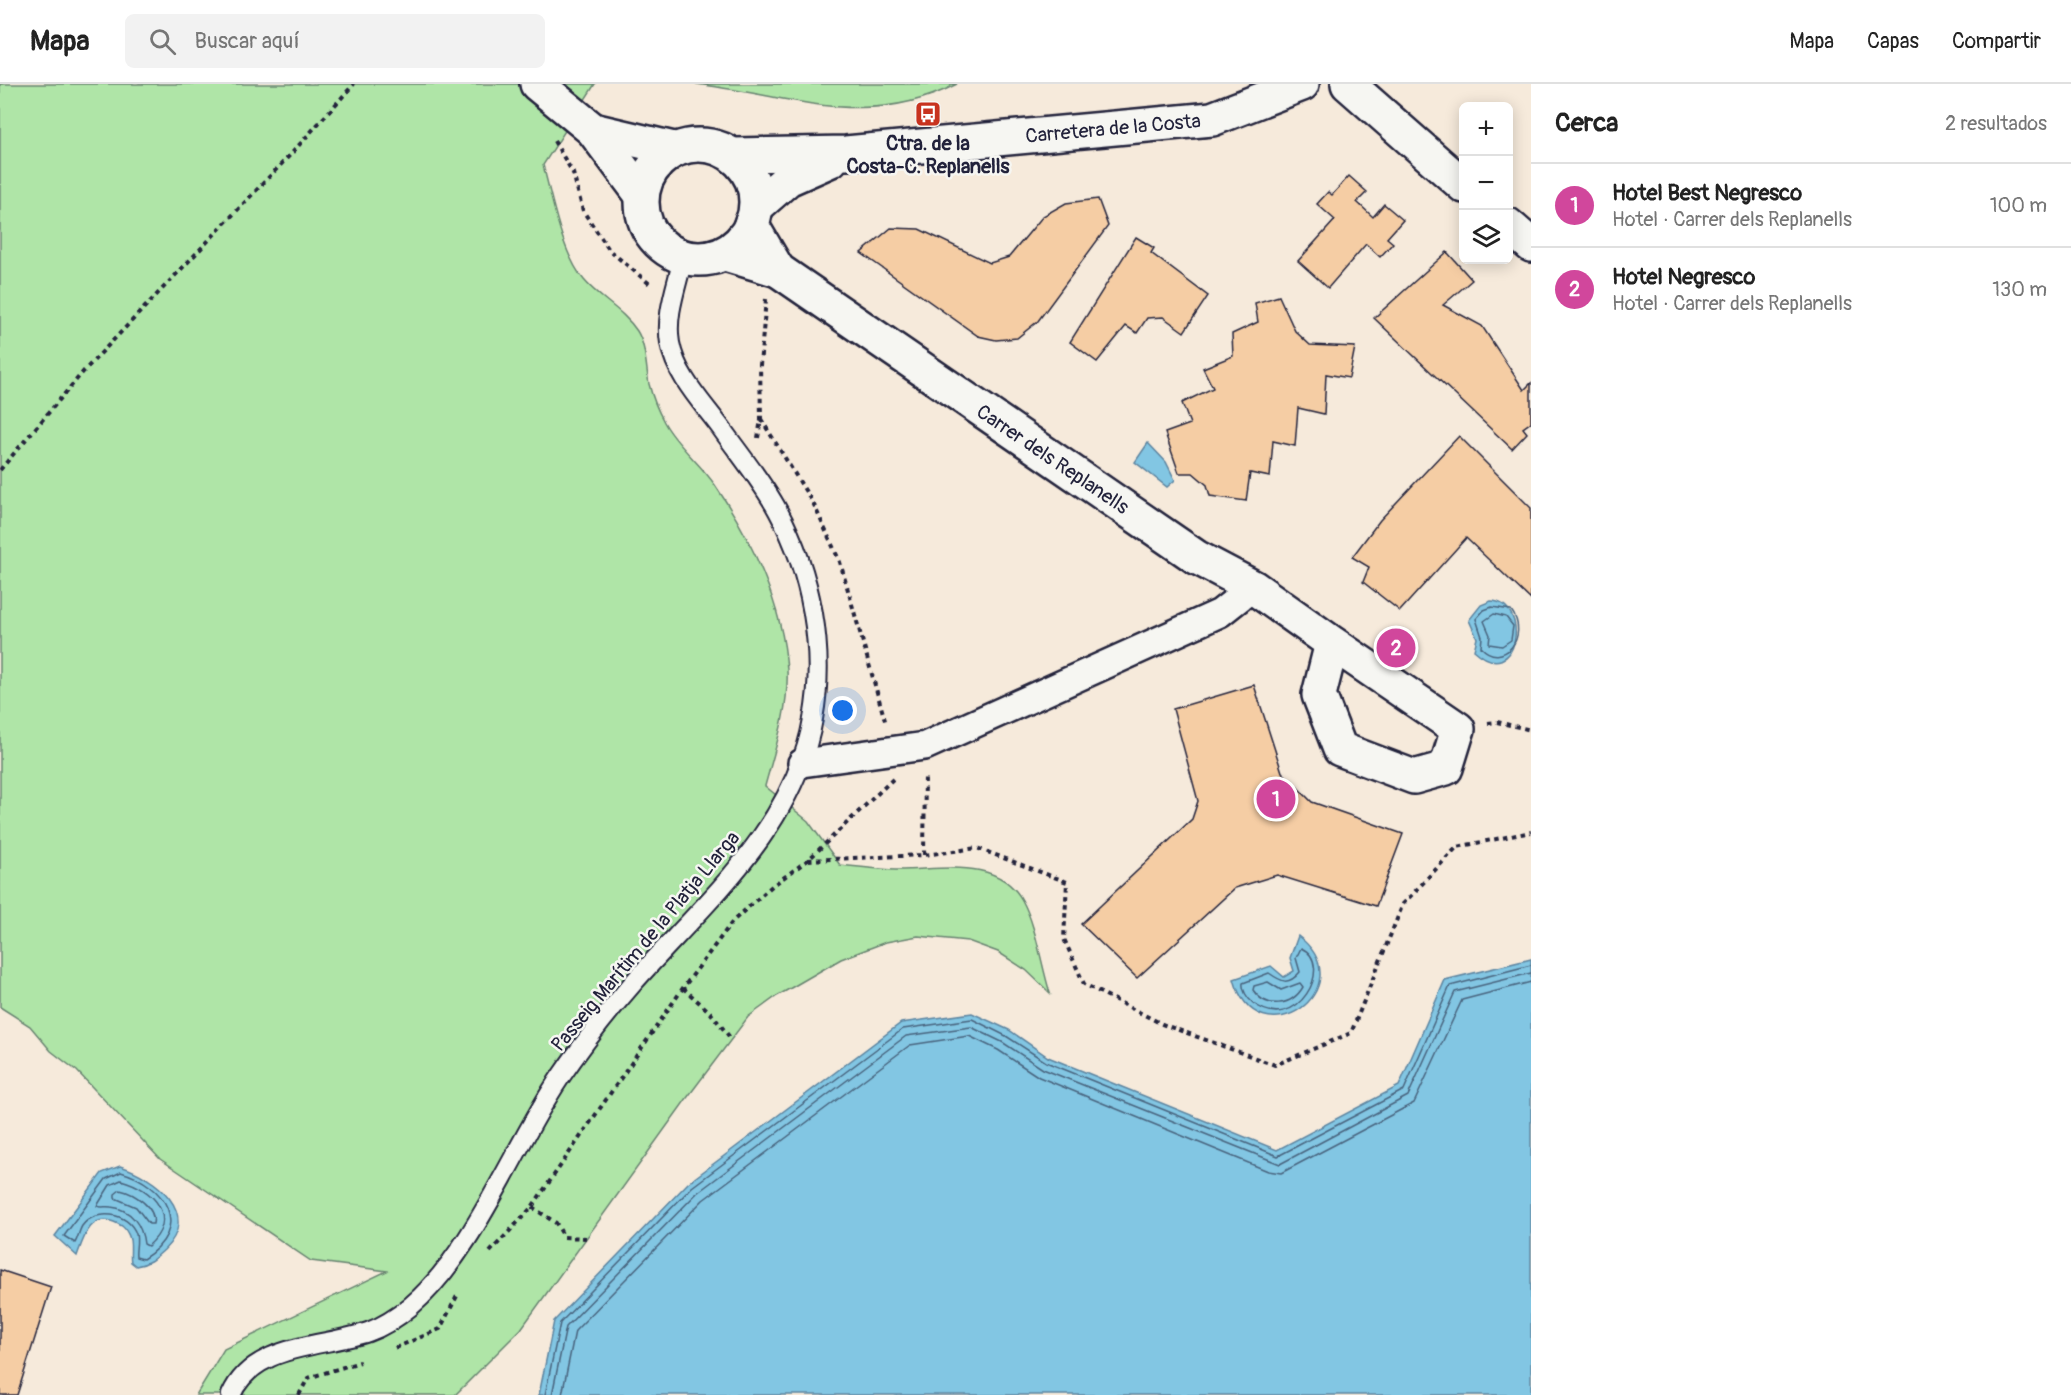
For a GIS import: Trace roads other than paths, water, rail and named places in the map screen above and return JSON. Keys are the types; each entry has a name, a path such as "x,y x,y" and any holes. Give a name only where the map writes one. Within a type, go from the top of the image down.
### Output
{"street":[{"path":"537,84 593,130 641,194"},
{"name":"Carretera de la Costa","path":"735,155 846,153 1212,119 1302,84"},
{"path":"1348,84 1459,182"},
{"path":"593,130 674,149 708,144 735,155 753,181 754,215 748,233 725,254 683,258 659,245 644,223 641,194 650,169 674,149"},
{"name":"Carretera de la Costa","path":"754,215 788,178 846,153"},
{"name":"Carrer dels Replanells","path":"754,215 778,270"},
{"path":"1513,229 1531,245"},
{"name":"Carrer dels Replanells","path":"725,254 778,270 1196,557 1253,588 1458,729 1446,768 1414,777 1340,749 1319,695 1332,643"},
{"path":"802,763 925,746 1220,613 1253,588"}],"lane":[{"name":"Passeig Marítim de la Platja Llarga","path":"231,1395 237,1382 259,1361 288,1350 372,1331 407,1310 435,1283 463,1243 558,1081 594,1030 634,982 733,875 779,809 802,763 813,719 817,671 813,615 800,560 778,511 759,479 680,370 670,345 668,321 683,258"}],"water":[{"path":"1148,443 1166,462 1175,480 1167,487 1135,462"},
{"path":"1491,601 1504,605 1512,615 1515,628 1510,653 1501,660 1489,660 1474,650 1477,638 1469,620 1481,605"},
{"path":"1298,936 1316,956 1320,977 1314,995 1300,1009 1282,1016 1263,1015 1246,1004 1234,979 1271,966 1284,977 1294,971 1290,958"},
{"path":"1531,959 1531,1395 539,1395 554,1321 688,1183 901,1023 972,1013 1009,1030 1048,1057 1277,1150 1399,1086 1445,980"},
{"path":"120,1166 133,1171 159,1188 176,1210 178,1223 174,1236 164,1250 148,1262 136,1266 131,1262 130,1240 127,1232 114,1222 106,1220 93,1224 77,1256 55,1236 102,1173"}],"place":[{"name":"Ctra. de la Costa-C. Replanells","path":"928,114"},
{"name":"Hotel Negresco","path":"1396,648"},
{"name":"Hotel Best Negresco","path":"1276,799"}]}
